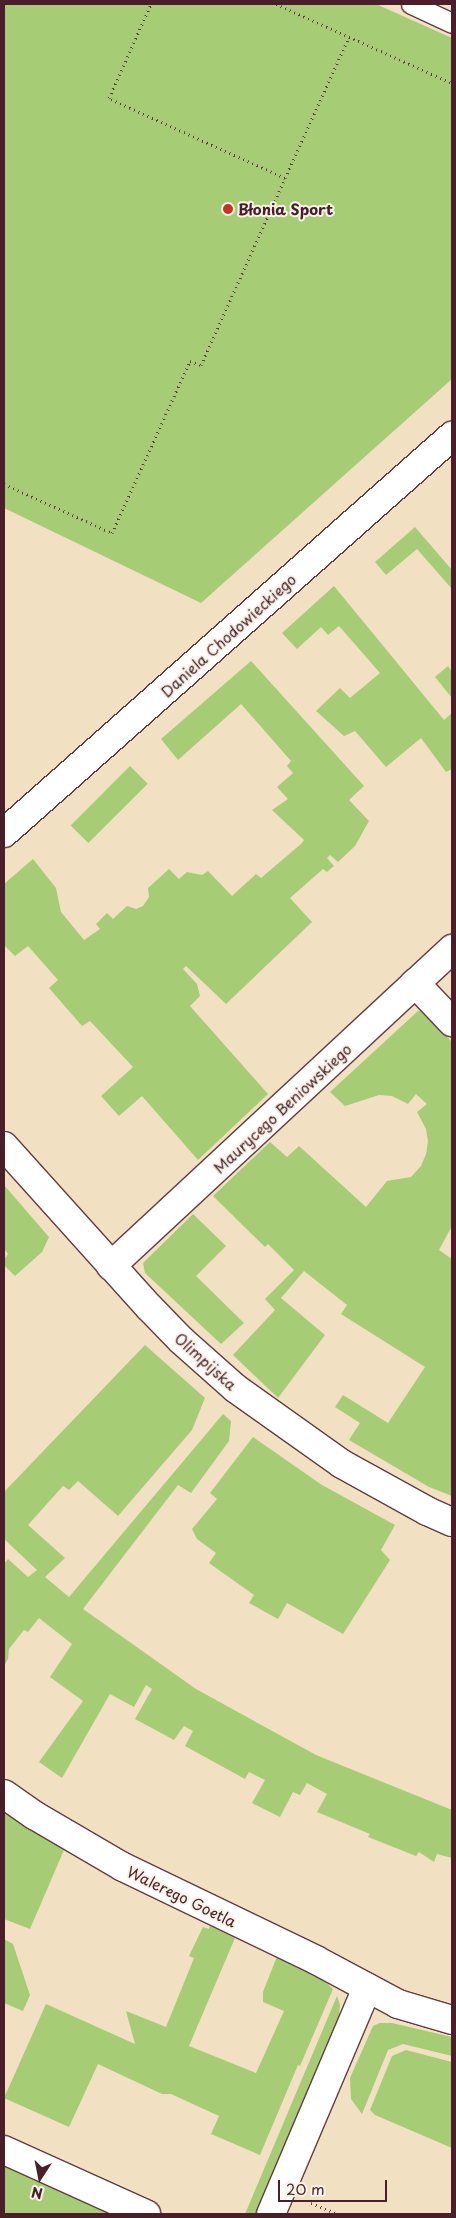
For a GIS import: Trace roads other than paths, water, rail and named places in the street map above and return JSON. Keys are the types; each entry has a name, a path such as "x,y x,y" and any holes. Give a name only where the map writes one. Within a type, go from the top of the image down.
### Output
{"street":[{"name":"Daniela Chodowieckiego","path":"4,833 452,436"},
{"name":"Maurycego Beniowskiego","path":"111,1266 452,949"},
{"path":"415,983 452,1022"},
{"name":"Olimpijska","path":"4,1146 111,1266 181,1340 262,1409 342,1464 427,1511 452,1522"},
{"name":"Walerego Goetla","path":"4,1794 46,1823 124,1867 316,1960 398,2004 452,2020"},
{"path":"271,2214 367,1988"},
{"path":"4,2150 146,2214"}],"lane":[{"path":"411,4 452,23"}],"place":[{"name":"Błonia Sport","path":"228,209"}]}
